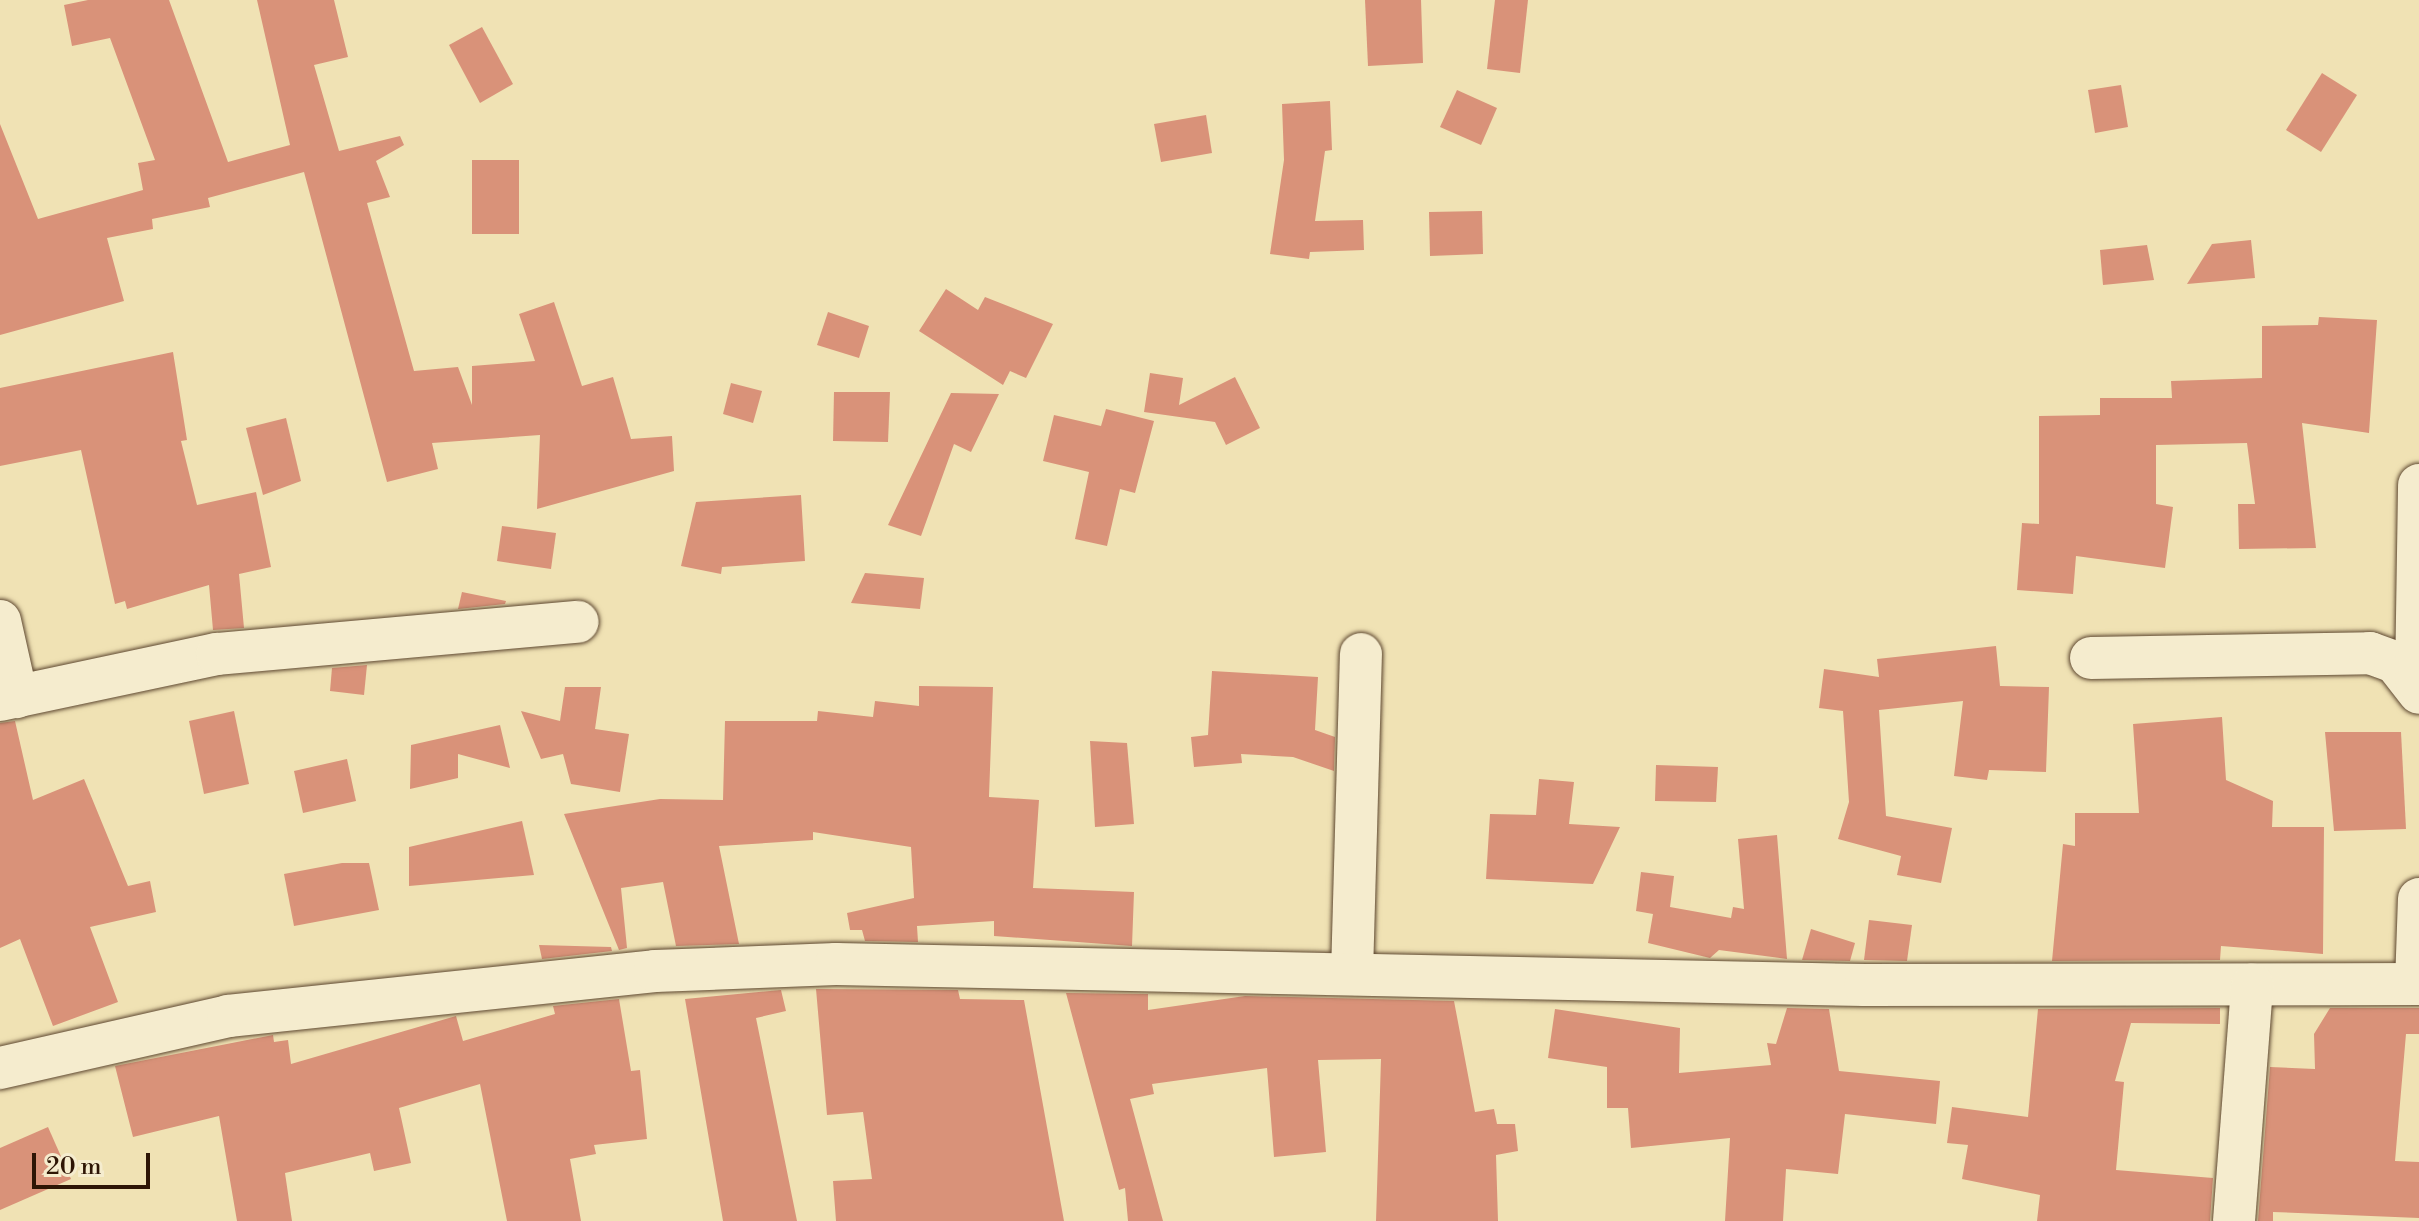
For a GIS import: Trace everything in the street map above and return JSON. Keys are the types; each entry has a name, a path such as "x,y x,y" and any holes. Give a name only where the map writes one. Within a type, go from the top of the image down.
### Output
{"street":[{"path":"2417,686 2419,485"},
{"path":"0,621 8,698 217,654 578,622"},
{"path":"2091,658 2370,653 2417,686"},
{"path":"1352,974 1361,654"},
{"path":"0,1068 228,1016 655,971 836,964 1352,974 2252,985 2418,984 2419,899"},
{"path":"2234,1221 2252,985"}],"building":[{"path":"88,0 169,0 228,162 290,145 257,0 334,0 348,57 314,65 339,151 400,136 404,145 376,161 390,197 367,203 414,371 458,367 472,405 472,366 535,361 519,314 554,302 582,386 613,377 631,439 672,436 674,471 537,509 540,435 432,443 438,469 387,482 304,172 208,198 210,207 152,219 153,229 107,238 124,301 0,335 0,124 38,219 143,190 138,163 155,160 110,38 72,46 64,5"},
{"path":"1365,0 1421,0 1423,63 1368,66"},
{"path":"1495,0 1528,0 1520,73 1487,69"},
{"path":"482,27 513,84 480,103 449,45"},
{"path":"2322,73 2357,95 2321,152 2286,130"},
{"path":"2121,85 2128,127 2095,133 2088,90"},
{"path":"1457,90 1497,108 1481,145 1440,127"},
{"path":"1330,101 1332,150 1325,151 1315,221 1363,220 1364,250 1310,252 1309,259 1270,254 1284,160 1282,104"},
{"path":"1206,115 1212,153 1161,162 1154,124"},
{"path":"472,160 519,160 519,234 472,234"},
{"path":"1482,211 1483,254 1430,256 1429,212"},
{"path":"2251,240 2255,278 2187,284 2212,244"},
{"path":"2147,245 2154,280 2103,285 2100,250"},
{"path":"946,289 978,310 985,297 1053,324 1026,378 1010,371 1003,385 919,331"},
{"path":"828,312 869,326 859,358 817,345"},
{"path":"2319,317 2377,320 2369,433 2302,423 2316,548 2239,549 2238,504 2255,504 2247,443 2156,445 2156,504 2173,507 2165,568 2076,556 2073,594 2017,590 2022,523 2039,524 2039,416 2100,415 2100,398 2172,398 2171,381 2262,378 2262,326 2318,325"},
{"path":"173,352 187,440 181,441 197,505 256,492 271,567 239,574 244,628 213,630 209,585 127,609 125,601 115,604 81,450 0,466 0,388"},
{"path":"1150,373 1183,378 1179,405 1235,377 1260,428 1226,445 1215,422 1144,412"},
{"path":"731,383 762,391 753,423 723,414"},
{"path":"834,392 890,392 888,442 833,441"},
{"path":"951,393 999,394 971,452 954,444 921,536 888,525"},
{"path":"1106,409 1154,421 1135,493 1120,489 1107,546 1075,539 1089,472 1043,461 1054,415 1101,426"},
{"path":"286,418 301,481 263,495 246,428"},
{"path":"801,495 805,561 722,567 721,574 681,566 696,502"},
{"path":"502,526 556,533 551,569 497,561"},
{"path":"865,573 924,578 920,609 851,603"},
{"path":"462,592 506,601 505,604 458,609"},
{"path":"1996,646 2000,686 2049,687 2046,772 1989,770 1987,780 1954,776 1963,701 1879,710 1886,816 1952,828 1941,883 1897,875 1901,856 1838,839 1849,802 1843,711 1819,708 1824,669 1879,677 1877,659"},
{"path":"367,665 364,695 330,691 332,668"},
{"path":"1212,671 1318,677 1315,730 1335,737 1334,771 1293,757 1241,754 1242,763 1194,767 1191,737 1208,735"},
{"path":"919,686 993,687 989,797 1039,800 1033,888 1134,892 1132,946 994,936 994,921 917,926 918,942 865,941 862,930 850,930 847,913 914,898 911,847 813,832 813,840 719,846 739,944 676,946 663,882 621,888 627,948 619,950 564,814 660,799 723,800 725,721 817,721 818,711 873,717 875,701 919,706"},
{"path":"565,687 601,687 595,729 629,734 620,792 571,784 563,754 541,759 521,711 560,721"},
{"path":"234,711 249,784 204,794 189,721"},
{"path":"2222,717 2226,780 2273,801 2272,827 2324,827 2323,954 2221,946 2220,960 2052,961 2063,844 2075,846 2075,813 2139,813 2133,724"},
{"path":"15,721 33,800 84,779 128,886 150,881 156,912 90,927 118,1002 53,1026 20,939 0,948 0,723"},
{"path":"500,725 510,768 458,754 458,778 410,789 411,745"},
{"path":"2325,732 2401,732 2406,829 2334,831"},
{"path":"1090,741 1127,743 1134,824 1095,827"},
{"path":"347,759 356,801 303,813 294,771"},
{"path":"1656,765 1718,767 1716,802 1655,801"},
{"path":"1539,779 1574,782 1569,824 1620,827 1593,884 1486,879 1490,814 1536,815"},
{"path":"522,821 534,875 409,886 409,847"},
{"path":"1777,835 1787,959 1719,950 1710,958 1648,943 1653,914 1636,911 1641,872 1674,876 1670,907 1731,918 1733,907 1744,909 1738,839"},
{"path":"342,863 369,863 379,910 294,926 284,874"},
{"path":"1869,920 1912,925 1907,961 1864,960"},
{"path":"1811,929 1855,943 1850,961 1802,960"},
{"path":"539,945 611,947 612,951 542,959"},
{"path":"816,989 958,990 960,999 1024,1000 1064,1221 836,1221 833,1181 872,1179 863,1112 827,1115"},
{"path":"781,990 786,1011 756,1018 797,1221 723,1221 685,999"},
{"path":"1066,993 1148,994 1148,1010 1245,996 1454,1001 1475,1112 1494,1109 1497,1124 1515,1124 1518,1151 1496,1155 1498,1221 1376,1221 1381,1059 1318,1060 1326,1152 1274,1157 1267,1068 1152,1084 1154,1094 1130,1099 1163,1221 1128,1221 1125,1188 1119,1190"},
{"path":"619,999 631,1071 640,1070 647,1139 594,1145 596,1154 570,1159 581,1221 507,1221 480,1084 399,1108 411,1163 374,1171 370,1153 285,1173 292,1221 237,1221 219,1116 133,1137 115,1066 273,1035 274,1042 288,1040 291,1064 456,1016 463,1041 555,1014 553,1006"},
{"path":"1787,1008 1829,1009 1839,1071 1940,1081 1936,1124 1845,1114 1838,1174 1786,1169 1783,1221 1725,1221 1730,1138 1631,1148 1628,1108 1607,1108 1607,1067 1548,1058 1555,1009 1680,1028 1679,1073 1771,1065 1767,1043 1776,1044"},
{"path":"2220,1008 2220,1024 2131,1023 2115,1081 2124,1082 2116,1170 2213,1178 2210,1221 2037,1221 2040,1195 1962,1179 1968,1145 1947,1143 1952,1107 2028,1117 2038,1009"},
{"path":"2330,1008 2419,1008 2419,1034 2406,1034 2395,1161 2419,1162 2419,1218 2273,1212 2273,1221 2258,1221 2270,1067 2315,1069 2314,1034"},
{"path":"48,1127 71,1179 0,1210 0,1148"}]}
